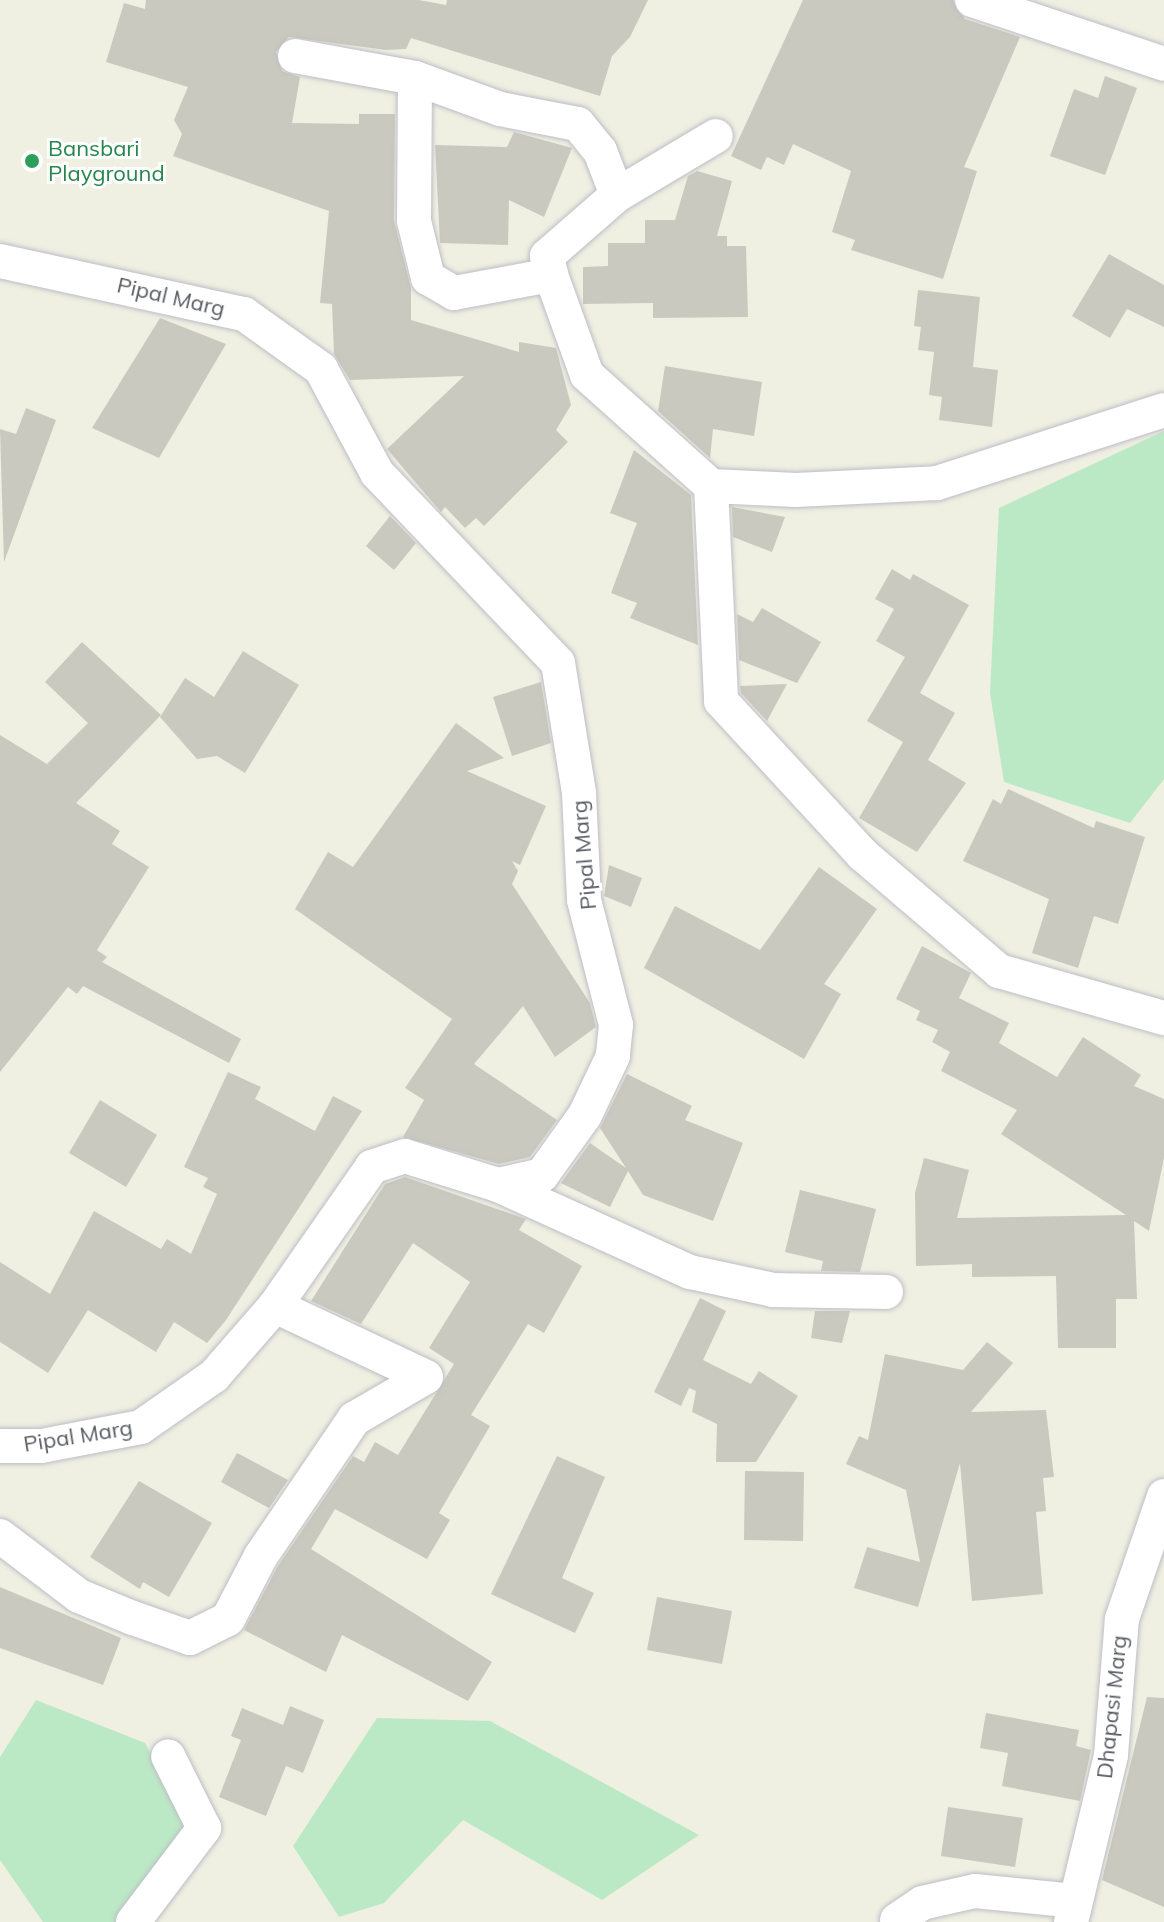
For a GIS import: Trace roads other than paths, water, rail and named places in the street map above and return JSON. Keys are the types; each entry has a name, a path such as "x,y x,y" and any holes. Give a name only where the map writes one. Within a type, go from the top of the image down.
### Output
{"street":[{"path":"972,0 1164,64"},
{"path":"295,56 415,78 500,109 578,124 600,151 617,195"},
{"path":"415,78 414,221 428,278 454,293 551,275"},
{"path":"716,136 617,195 547,256 587,375 711,486 796,490 937,483 1164,410"},
{"name":"Pipal Marg","path":"0,261 244,314 321,369 377,473 558,663 579,793 584,900 616,1025 613,1056 585,1115 542,1175 498,1185 405,1156 372,1167 275,1306 214,1376 141,1427 41,1446 0,1446"},
{"path":"711,486 721,701 862,854 999,971 1164,1018"},
{"path":"498,1185 690,1272 773,1290 886,1292"},
{"path":"0,1536 79,1596 133,1618 190,1638 228,1619 261,1556 354,1419 426,1377 275,1306"},
{"name":"Dhapasi Marg","path":"1073,1911 1111,1755 1122,1619 1164,1496"},
{"path":"133,1922 204,1828 168,1756"},
{"path":"897,1920 922,1903 975,1891 1073,1911"}],"place":[{"name":"Bansbari Playground","path":"32,161"}]}
